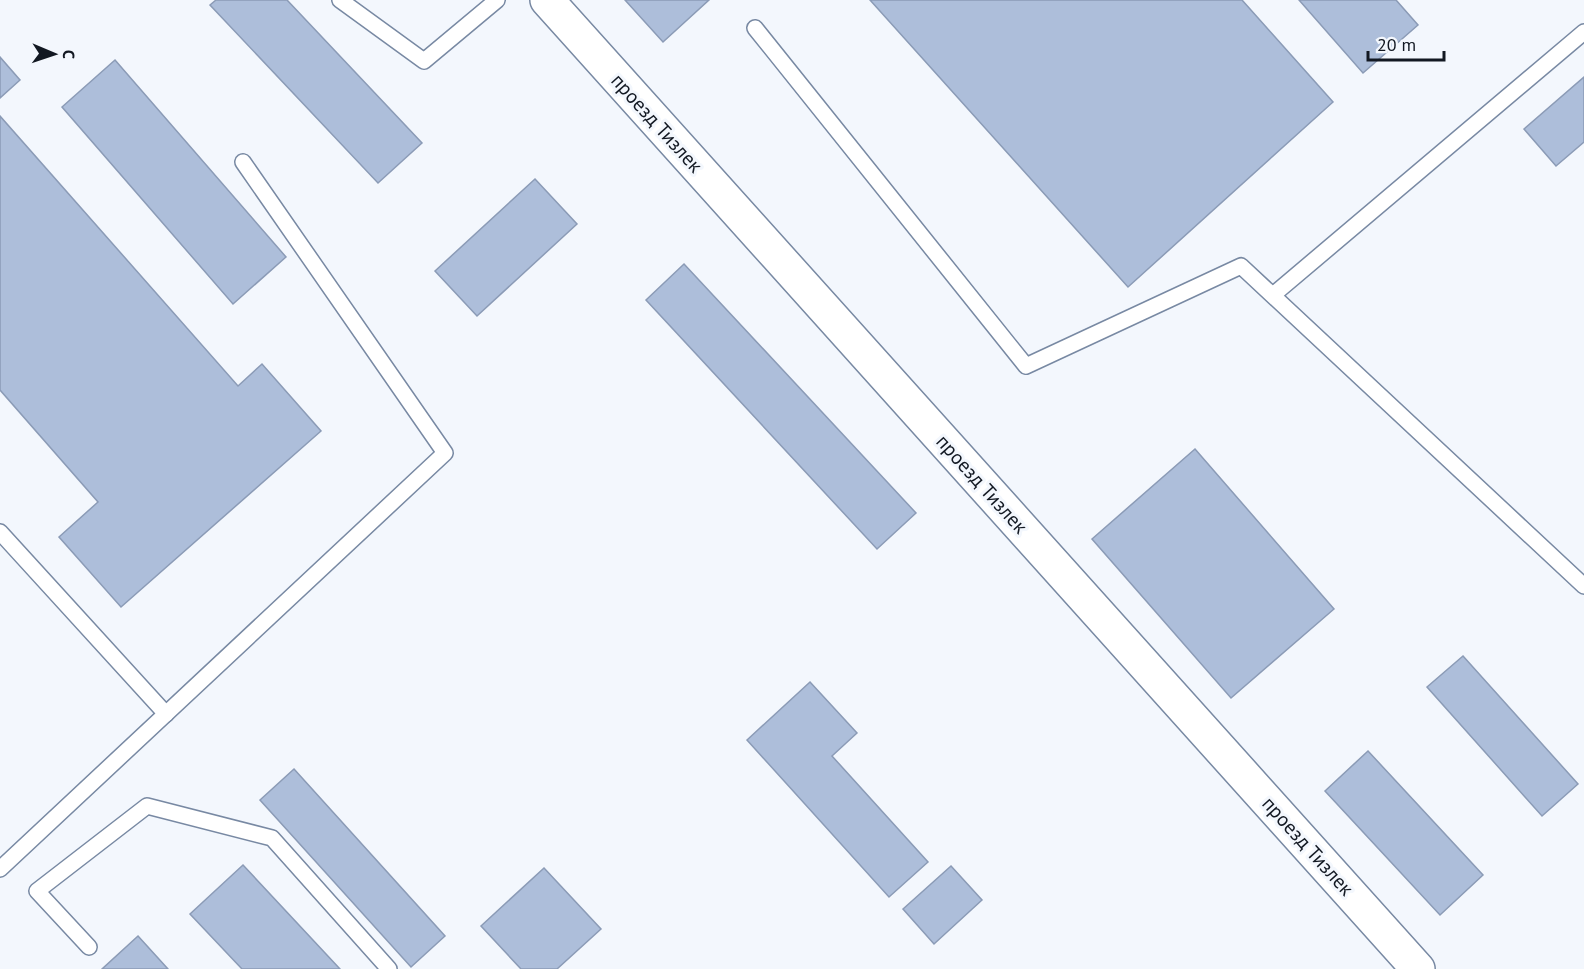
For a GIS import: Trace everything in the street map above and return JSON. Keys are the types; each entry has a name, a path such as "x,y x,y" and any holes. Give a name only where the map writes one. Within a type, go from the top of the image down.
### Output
{"street":[{"name":"проезд Тизлек","path":"546,0 1418,969"}],"lane":[{"path":"340,0 424,61 497,0"},
{"path":"754,28 1026,366 1241,266 1584,586"},
{"path":"1273,295 1584,32"},
{"path":"0,869 446,453 243,162"},
{"path":"0,532 166,714"},
{"path":"89,947 37,891 147,806 272,838 389,969"}],"building":[{"path":"216,0 287,0 422,143 378,183 210,5"},
{"path":"625,0 709,0 663,42"},
{"path":"870,0 1242,0 1333,102 1128,287"},
{"path":"1299,0 1396,0 1418,25 1363,73"},
{"path":"0,57 20,80 0,98"},
{"path":"115,60 286,257 233,304 62,107"},
{"path":"1584,77 1584,142 1556,166 1524,129"},
{"path":"0,116 238,386 262,364 321,431 121,607 59,537 98,502 0,390"},
{"path":"535,179 577,224 477,316 435,271"},
{"path":"684,264 916,513 877,549 646,300"},
{"path":"1195,449 1334,609 1231,698 1092,539"},
{"path":"1463,656 1578,784 1542,816 1427,687"},
{"path":"810,682 857,733 832,756 928,862 889,897 747,740"},
{"path":"1368,751 1483,875 1440,915 1325,791"},
{"path":"294,769 445,936 411,967 260,800"},
{"path":"243,865 340,969 242,969 190,914"},
{"path":"951,866 982,900 934,944 903,909"},
{"path":"544,868 601,929 557,969 521,969 481,926"},
{"path":"138,936 168,969 102,969"}]}
